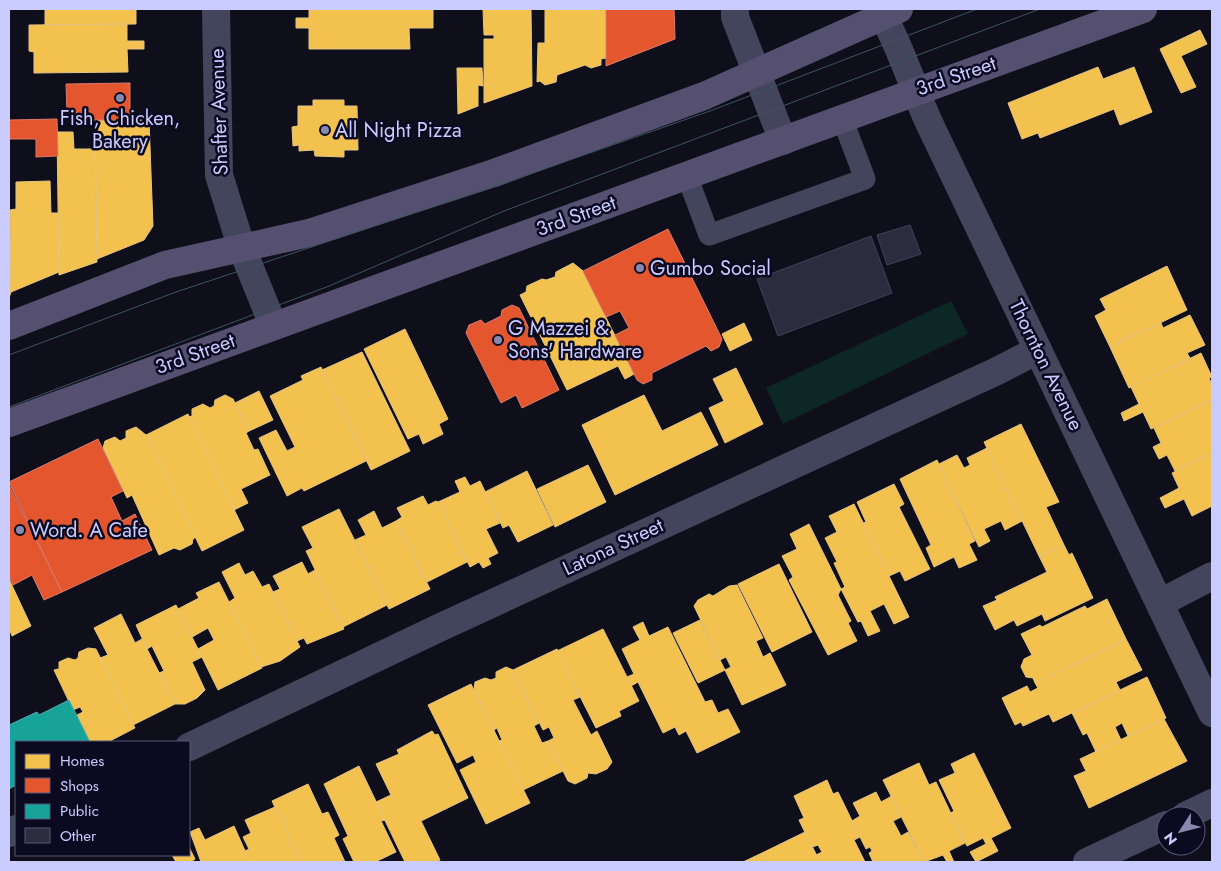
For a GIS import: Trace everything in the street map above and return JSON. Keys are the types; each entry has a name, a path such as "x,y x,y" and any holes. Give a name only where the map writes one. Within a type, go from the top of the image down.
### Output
{"main road":[{"name":"3rd Street","path":"9,423 273,325 1143,9"},
{"path":"9,326 165,265 241,246 309,233 494,173 704,96 891,12"}],"street":[{"name":"Shafter Avenue","path":"216,9 219,176 241,246 273,325"},
{"path":"735,9 735,17 782,141"},
{"name":"Thornton Avenue","path":"891,12 896,40 914,91 1212,713"},
{"name":"Latona Street","path":"190,747 450,622 995,372 1038,350"},
{"path":"1160,603 1212,576"},
{"path":"1087,862 1156,830"}],"lane":[{"path":"686,176 709,235 865,180 842,118"}],"green space":[{"path":"951,301 968,334 783,424 766,388"}],"building: Homes":[{"path":"45,9 136,9 136,24 45,25"},
{"path":"309,9 433,9 433,28 409,28 410,49 309,49 309,28 296,28 296,18 309,18"},
{"path":"483,9 531,9 532,86 484,103 484,39 494,39 494,35 484,35"},
{"path":"545,9 606,9 606,58 601,59 601,65 591,68 585,65 557,75 556,82 545,85 540,81 537,82 538,43 545,43"},
{"path":"127,24 127,41 144,41 144,49 127,49 128,72 34,73 34,52 29,51 29,25"},
{"path":"1200,30 1207,44 1181,56 1196,87 1181,93 1160,49"},
{"path":"1098,67 1103,79 1134,67 1152,112 1120,125 1114,109 1040,138 1038,133 1022,139 1008,103"},
{"path":"457,68 482,68 483,86 478,85 478,106 458,114"},
{"name":"All Night Pizza","path":"313,100 344,100 344,106 357,106 358,150 344,150 344,157 315,156 314,150 299,151 299,145 293,146 292,127 298,126 298,106 313,106"},
{"path":"95,120 149,120 153,226 144,240 97,259"},
{"path":"57,132 73,132 74,149 95,149 97,262 59,275"},
{"path":"50,181 51,213 58,213 59,272 11,292 10,210 16,209 16,182"},
{"path":"9,225 11,292 9,298"},
{"path":"573,263 583,271 634,374 625,379 618,366 567,390 520,295 526,292 527,286 542,279 546,280 555,277 556,272"},
{"path":"1167,266 1187,310 1110,347 1095,316 1106,310 1100,299"},
{"path":"1190,315 1205,345 1187,353 1190,358 1129,388 1110,347 1161,323 1163,328"},
{"path":"744,323 752,340 730,351 722,334"},
{"path":"405,329 448,419 439,424 443,434 423,444 419,434 408,439 364,349"},
{"path":"362,352 410,451 371,470 322,370"},
{"path":"1201,353 1212,377 1209,378 1212,385 1212,400 1151,429 1143,412 1124,421 1121,413 1139,404 1131,387"},
{"path":"321,367 366,461 304,491 302,488 287,496 259,438 276,430 287,451 295,447 270,396 303,380 301,376"},
{"path":"736,368 763,424 725,443 709,408 724,401 713,379"},
{"path":"259,391 273,420 249,431 235,403"},
{"path":"225,395 233,399 249,431 246,433 254,450 258,449 270,475 241,489 248,503 234,510 189,417 192,416 192,409 203,404 210,408 214,406 215,400"},
{"path":"644,395 662,431 701,412 718,445 615,495 582,425"},
{"path":"1212,400 1212,453 1175,471 1167,455 1159,459 1153,447 1161,443 1154,428"},
{"path":"188,414 244,530 202,551 146,435"},
{"path":"1021,424 1059,502 1046,507 1064,545 1039,556 984,442"},
{"path":"136,427 146,435 196,537 193,539 192,544 180,550 174,548 159,555 132,495 127,498 103,448 105,441 115,437 120,441 126,438 126,431"},
{"path":"987,448 1022,521 1005,530 1001,521 984,529 990,541 979,547 939,464 957,455 964,468 970,465 967,458"},
{"path":"1212,453 1212,506 1192,516 1184,499 1165,508 1160,498 1179,488 1172,473"},
{"path":"937,460 975,541 969,544 977,560 959,568 954,557 934,567 926,548 931,545 900,479"},
{"path":"588,465 606,502 555,527 537,489"},
{"path":"527,471 553,525 518,542 509,525 503,528 485,492"},
{"path":"465,477 470,486 480,481 500,523 486,529 498,553 488,558 491,564 483,568 479,562 470,567 438,502 460,492 455,481"},
{"path":"894,484 904,504 899,507 930,569 905,581 900,571 889,576 863,523 866,522 857,502"},
{"path":"423,496 428,505 436,501 438,502 467,562 427,582 396,521 402,517 397,508"},
{"path":"854,504 909,617 894,624 884,604 870,611 880,631 868,636 861,621 858,622 841,589 845,587 834,563 837,562 825,538 837,532 829,516"},
{"path":"339,509 387,605 343,627 306,551 313,548 302,527"},
{"path":"374,511 382,528 396,521 430,589 389,609 355,540 366,535 358,520"},
{"path":"809,524 841,589 838,595 851,621 848,623 857,641 828,655 789,580 793,577 782,556 797,549 790,534"},
{"path":"1064,545 1069,555 1072,553 1093,598 1045,621 1042,614 1017,626 1014,620 995,630 983,606 997,600 995,597 1047,572 1039,556"},
{"path":"302,562 308,574 315,570 344,629 307,644 304,638 297,641 273,592 280,589 273,576"},
{"path":"239,563 245,575 253,571 262,587 269,584 300,647 280,661 261,667 229,602 235,598 222,572"},
{"path":"779,564 812,632 772,652 738,584"},
{"path":"9,579 31,626 12,636 9,628"},
{"path":"219,582 262,668 218,690 198,649 214,640 208,628 192,637 178,609 199,598 196,593"},
{"path":"737,585 763,638 756,641 763,657 770,653 786,685 742,705 725,670 731,667 726,657 720,660 694,606 698,600 709,594 713,596 729,586"},
{"path":"1107,599 1126,639 1035,683 1033,678 1026,677 1021,667 1024,659 1032,655 1021,634 1040,625 1042,627 1085,606 1087,609"},
{"path":"176,605 202,657 192,662 205,690 197,698 185,704 175,704 159,673 164,671 152,646 147,649 136,625"},
{"path":"121,614 135,643 142,639 175,704 133,725 100,658 108,655 94,628"},
{"path":"700,620 725,670 698,683 673,633"},
{"path":"643,622 649,636 668,627 705,702 712,700 718,713 728,709 740,732 697,753 686,731 679,735 675,727 663,733 638,682 631,686 627,677 634,674 622,649 640,640 633,627"},
{"path":"603,629 639,701 619,711 621,716 596,728 557,651"},
{"path":"1126,639 1142,670 1116,682 1120,690 1053,722 1049,714 1023,726 1021,722 1015,725 1002,698 1027,686 1030,692 1038,688 1035,683"},
{"path":"88,648 96,649 135,728 110,741 90,741 77,715 83,712 80,707 73,710 54,670 59,669 59,662 68,658 75,660 78,658 79,652"},
{"path":"557,649 580,697 573,700 591,735 597,731 612,762 607,769 596,774 588,773 587,778 575,784 568,781 548,741 554,738 549,727 543,730 513,670"},
{"path":"506,667 513,670 539,723 534,726 542,743 548,741 563,771 523,790 499,741 502,740 497,728 494,730 474,690 475,682 485,678 491,680 496,678 496,672"},
{"path":"1147,677 1166,718 1128,736 1122,723 1115,727 1121,740 1096,752 1087,733 1083,735 1072,713"},
{"path":"471,684 530,803 486,824 460,770 476,762 473,755 457,763 428,705"},
{"path":"1164,719 1187,761 1089,808 1074,776 1086,771 1080,759"},
{"path":"432,731 435,735 438,734 468,798 421,821 440,860 435,862 405,862 376,802 391,795 376,764 399,754 397,750"},
{"path":"974,753 1011,828 991,838 998,851 976,862 970,852 986,844 983,838 967,846 951,813 954,811 939,780 955,773 951,764"},
{"path":"919,763 929,785 936,782 965,843 949,851 954,862 947,862 943,855 924,862 883,780"},
{"path":"359,766 385,820 381,821 396,852 375,862 354,862 343,839 348,836 324,784"},
{"path":"827,780 833,794 838,792 860,837 854,840 865,862 820,862 816,855 822,852 818,845 812,847 799,820 804,818 794,796"},
{"path":"308,784 322,814 328,812 339,835 334,838 345,862 301,862 272,801"},
{"path":"876,792 881,802 892,796 901,817 893,821 901,836 908,832 924,862 873,862 869,853 872,851 870,847 866,849 852,821 860,816 853,803"},
{"path":"275,807 301,862 250,862 245,851 249,849 243,837 251,833 245,820"},
{"path":"234,826 250,862 201,862 190,832 199,828 205,840"},
{"path":"805,832 820,862 766,862 762,853"},
{"path":"190,849 195,859 191,862 176,862 173,856 190,856"},
{"path":"762,853 766,862 743,862"}],"building: Shops":[{"path":"606,9 674,9 675,39 606,66"},
{"path":"130,83 130,120 86,120 86,114 67,112 66,84"},
{"path":"57,119 58,156 36,157 36,139 9,139 9,120"},
{"path":"668,229 722,339 719,347 711,351 706,346 652,373 652,380 643,384 637,380 615,335 629,328 620,311 606,317 583,271"},
{"path":"512,305 519,308 559,390 522,408 516,395 501,403 466,333 469,325 481,320 485,324 501,316 502,310"},
{"path":"98,439 123,491 111,497 122,521 135,514 152,550 62,592 9,482"},
{"name":"Word. A Cafe","path":"9,485 62,592 44,600 32,575 13,585 9,576"}],"building: Public":[{"path":"69,700 90,741 15,741 15,786 9,789 9,725 37,712 39,715"}],"building: Other":[{"path":"910,225 921,254 887,265 877,235"},
{"path":"871,236 892,293 778,336 757,279"}],"tram line":[{"path":"9,355 176,292 495,186 710,111 977,9"},
{"path":"9,407 329,286 504,211 1040,9"}],"place":[{"name":"Fish, Chicken, Bakery","path":"120,98"},
{"name":"All Night Pizza","path":"325,130"},
{"name":"Gumbo Social","path":"640,268"},
{"name":"G Mazzei & Sons' Hardware","path":"498,340"},
{"name":"Word. A Cafe","path":"20,530"}]}
